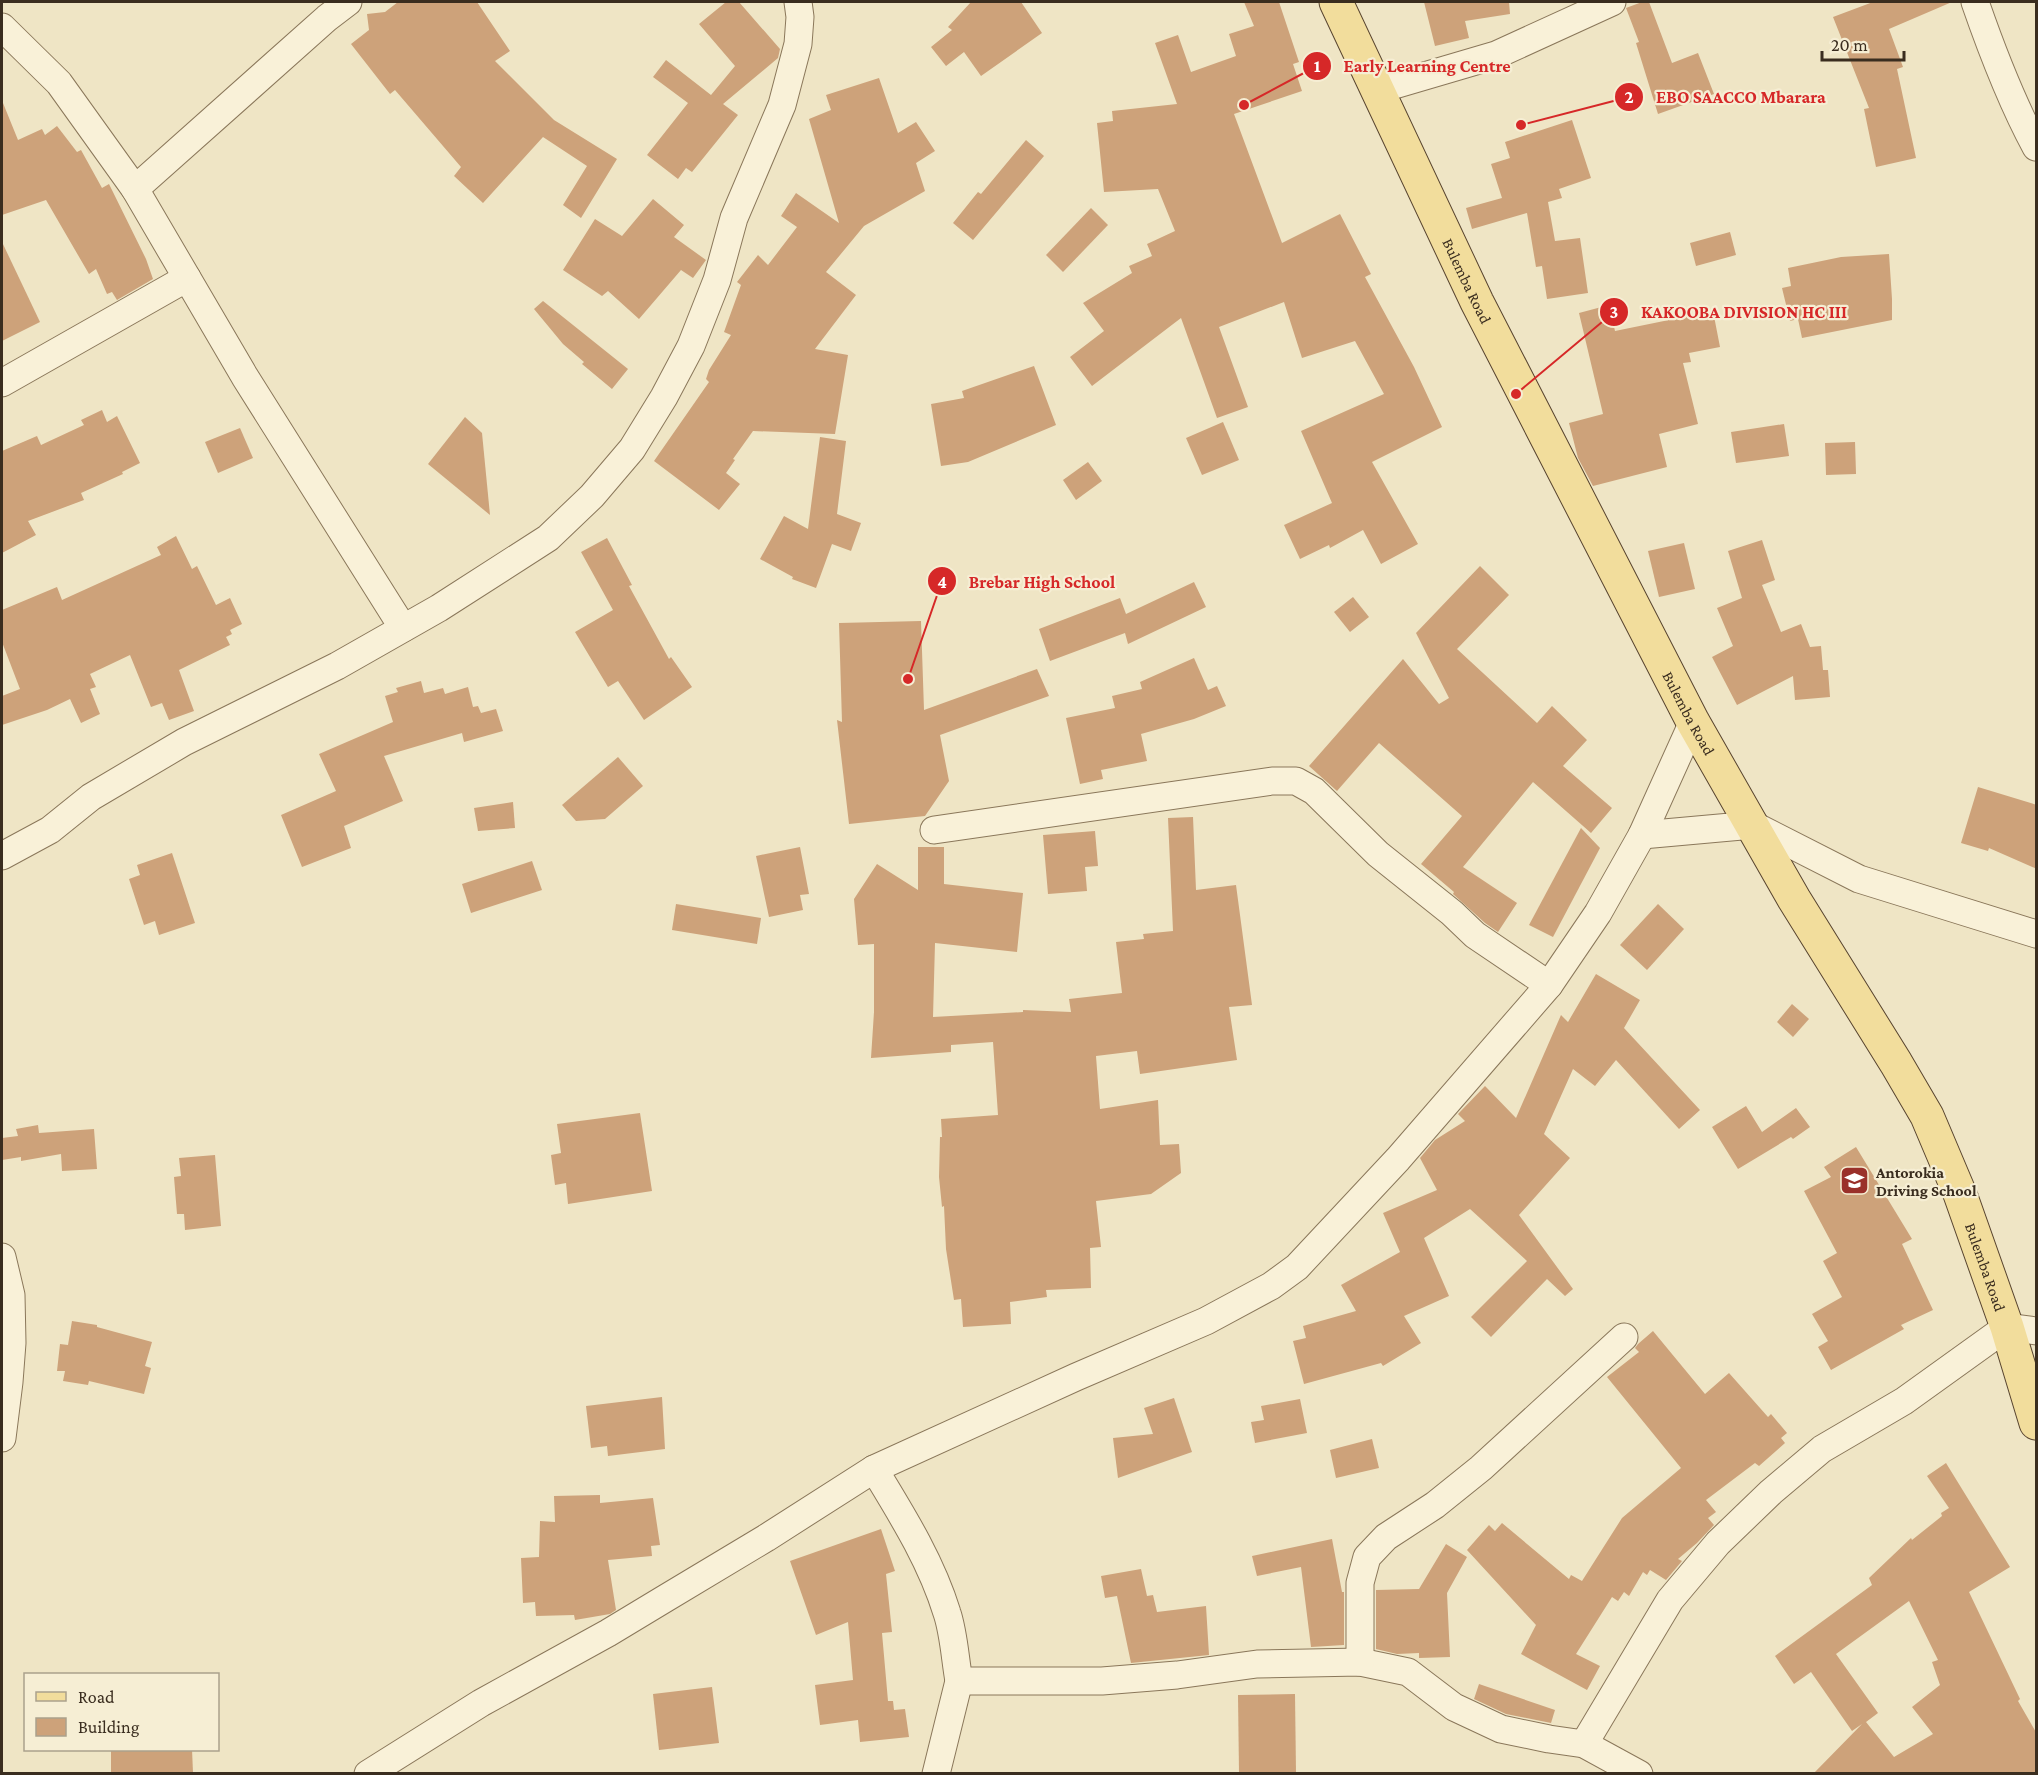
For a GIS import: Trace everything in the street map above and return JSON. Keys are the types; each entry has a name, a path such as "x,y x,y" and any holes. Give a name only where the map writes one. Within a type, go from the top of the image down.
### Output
{"main road":[{"name":"Bulemba Road","path":"1336,2 1476,302 1693,722 1794,899 1927,1116 2022,1329 2037,1423"}],"street":[{"path":"135,189 327,18 348,2"},
{"path":"2,856 50,830 91,797 184,742 337,666 439,608 548,538 592,496 632,449 692,346 717,280 734,218 782,105 798,44 800,17 798,2"},
{"path":"1377,90 1496,55 1612,2"},
{"path":"1975,2 2005,80 2037,147"},
{"path":"2,27 59,83 135,189 245,377 403,628"},
{"path":"2,383 187,278"},
{"path":"368,1773 481,1703 608,1633 766,1538 874,1469 1206,1321 1271,1286 1297,1267 1398,1159 1549,985 1598,913 1642,835 1693,722"},
{"path":"934,831 1272,781 1296,781 1314,791 1378,854 1475,935 1549,985"},
{"path":"1642,835 1753,825 1859,879 2037,934"},
{"path":"2,1257 11,1295 12,1333 2,1438"},
{"path":"1584,1744 1670,1600 1718,1543 1771,1492 1822,1449 2022,1329"},
{"path":"1360,1662 1360,1583 1367,1557 1386,1537 1435,1505 1481,1468 1624,1337"},
{"path":"874,1469 911,1530 932,1572 948,1615 959,1681 936,1773"},
{"path":"959,1681 1102,1681 1177,1675 1257,1664 1360,1662 1407,1672 1454,1707 1501,1729 1584,1744 1639,1773"}],"building":[{"path":"398,2 477,2 510,51 495,61 554,120 617,159 581,218 563,205 587,166 543,137 483,203 454,176 461,167 395,90 390,94 351,44 369,30 367,14 385,12"},
{"path":"726,2 739,2 780,49 778,58 723,104 738,115 692,172 686,168 678,179 647,155 688,103 653,77 666,60 711,95 735,66 699,24"},
{"path":"971,2 1021,2 1042,33 981,76 964,52 946,66 931,47 952,30 948,27"},
{"path":"1244,2 1279,2 1299,62 1293,64 1302,91 1234,114 1282,243 1340,214 1371,274 1365,277 1414,367 1442,427 1372,462 1418,544 1381,564 1363,530 1330,548 1329,545 1300,559 1284,525 1332,503 1301,431 1384,394 1355,341 1302,358 1284,302 1219,327 1248,407 1217,418 1181,318 1092,386 1070,357 1104,331 1083,303 1132,273 1129,266 1152,256 1147,244 1175,231 1158,189 1104,192 1097,123 1113,121 1112,111 1177,104 1155,43 1178,35 1191,72 1236,56 1229,34 1254,26"},
{"path":"1424,2 1509,2 1510,14 1465,21 1469,38 1435,46"},
{"path":"1649,2 1672,63 1698,53 1714,94 1658,114 1636,43 1639,42 1626,8"},
{"path":"1873,2 1952,2 1889,29 1903,67 1897,69 1916,158 1876,167 1864,109 1869,108 1833,17"},
{"path":"879,78 898,133 916,122 935,151 916,163 925,191 864,226 826,272 856,295 815,349 848,355 835,434 753,431 726,473 740,484 719,510 654,461 709,382 706,379 709,370 731,335 724,332 741,285 737,282 758,255 768,265 797,227 781,216 796,193 839,223 809,119 831,110 826,95"},
{"path":"2,103 18,140 42,129 45,135 57,126 77,152 81,150 102,188 109,184 146,259 153,279 117,300 112,292 107,294 96,269 89,274 46,200 2,215"},
{"path":"1572,120 1591,178 1559,189 1562,198 1548,202 1555,241 1580,238 1588,293 1547,299 1542,266 1536,267 1527,213 1472,229 1466,208 1502,198 1491,164 1510,158 1505,142"},
{"path":"1026,140 1044,156 973,240 953,223 978,192 981,194"},
{"path":"653,199 684,225 674,237 706,260 693,278 681,270 639,319 608,291 602,296 563,270 595,219 622,236"},
{"path":"1091,208 1108,225 1063,272 1046,255"},
{"path":"1730,232 1736,255 1696,266 1690,243"},
{"path":"2,242 40,322 2,341"},
{"path":"1889,254 1892,320 1802,338 1798,319 1790,321 1782,288 1791,286 1788,268 1841,257"},
{"path":"543,301 628,369 612,389 582,364 584,362 563,344 534,309"},
{"path":"1609,305 1615,331 1713,311 1720,347 1689,353 1691,362 1683,363 1698,424 1659,434 1667,467 1593,486 1578,458 1569,423 1603,414 1579,313"},
{"path":"1034,366 1056,425 968,462 941,466 931,404 964,398 962,391"},
{"path":"102,410 107,422 117,416 140,463 122,472 123,474 81,493 84,500 28,521 36,535 2,553 2,451 37,436 41,445 84,425 81,420"},
{"path":"465,417 482,433 490,515 428,464"},
{"path":"1223,422 1239,460 1202,475 1186,438"},
{"path":"1784,424 1789,456 1736,463 1731,432"},
{"path":"240,428 253,458 218,473 205,442"},
{"path":"820,437 846,441 837,514 861,523 851,551 832,544 816,588 792,579 793,577 760,559 784,516 808,529"},
{"path":"1855,442 1856,474 1826,475 1825,443"},
{"path":"1088,462 1102,481 1076,500 1063,480"},
{"path":"176,536 192,569 197,566 216,605 230,598 242,624 230,630 232,634 226,637 230,645 179,670 194,711 169,720 162,703 151,707 130,655 90,674 96,687 90,689 100,714 81,723 70,699 47,710 2,725 2,696 20,689 2,642 2,610 57,587 62,600 161,555 157,547"},
{"path":"607,538 632,585 629,586 669,659 671,657 692,687 644,720 618,681 608,687 575,632 613,610 581,552"},
{"path":"1762,540 1775,580 1762,585 1781,632 1801,624 1810,647 1821,646 1823,670 1828,670 1830,697 1795,700 1793,676 1737,705 1712,657 1733,646 1717,608 1742,598 1728,551"},
{"path":"1684,543 1695,589 1659,597 1648,551"},
{"path":"1480,566 1509,595 1457,649 1537,723 1552,706 1587,740 1563,766 1612,808 1591,833 1533,782 1463,867 1517,903 1498,932 1485,923 1421,864 1462,816 1379,743 1337,791 1309,766 1403,659 1439,704 1449,698 1416,633"},
{"path":"1194,582 1206,607 1128,644 1125,633 1050,661 1039,629 1120,598 1126,614"},
{"path":"1353,597 1369,617 1350,632 1334,612"},
{"path":"921,621 924,710 1037,669 1049,696 940,735 949,781 925,816 849,824 837,720 842,722 839,623"},
{"path":"1194,658 1208,690 1217,686 1226,706 1194,719 1141,734 1147,761 1101,770 1103,779 1080,784 1066,718 1115,708 1112,696 1142,689 1140,682"},
{"path":"421,681 424,693 443,688 445,694 468,687 473,707 478,706 481,713 496,709 503,731 464,742 462,733 384,756 403,801 344,826 351,848 302,867 281,815 336,791 319,754 393,722 385,696 398,692 396,688"},
{"path":"618,757 643,786 605,819 576,821 562,805"},
{"path":"1978,787 2037,805 2037,869 1989,848 1988,851 1961,843"},
{"path":"513,802 515,828 478,831 474,808"},
{"path":"1193,817 1196,890 1236,885 1252,1005 1229,1007 1237,1060 1140,1074 1137,1051 1096,1056 1100,1109 1158,1100 1160,1145 1179,1144 1181,1173 1151,1194 1096,1201 1101,1247 1090,1248 1091,1288 1046,1290 1047,1297 1010,1302 1011,1324 963,1327 961,1299 954,1300 946,1249 944,1206 942,1207 939,1177 941,1119 998,1115 993,1042 951,1045 951,1052 871,1058 874,944 858,945 854,899 877,864 918,890 918,847 944,847 944,884 1023,893 1017,952 935,943 933,1017 1023,1012 1023,1010 1071,1012 1069,999 1122,993 1116,942 1144,939 1143,934 1173,931 1168,818"},
{"path":"1581,828 1600,848 1553,937 1529,925"},
{"path":"1095,831 1098,866 1085,867 1087,891 1048,894 1043,835"},
{"path":"800,847 809,894 800,895 803,910 769,917 756,856"},
{"path":"172,853 195,923 159,935 155,921 144,925 129,879 140,875 137,865"},
{"path":"532,861 542,890 471,913 462,884"},
{"path":"676,904 761,918 757,944 672,930"},
{"path":"1658,904 1684,929 1647,970 1620,945"},
{"path":"1596,974 1640,1000 1624,1028 1700,1110 1679,1129 1616,1060 1595,1086 1573,1069 1544,1134 1570,1158 1519,1215 1573,1289 1565,1296 1547,1279 1491,1337 1471,1317 1527,1261 1470,1209 1424,1238 1449,1296 1404,1316 1421,1343 1383,1366 1381,1363 1304,1384 1293,1341 1306,1338 1303,1326 1356,1311 1341,1285 1400,1252 1383,1213 1437,1190 1420,1158 1435,1140 1465,1121 1458,1114 1485,1086 1516,1118 1561,1015 1568,1022"},
{"path":"1792,1004 1809,1019 1793,1037 1777,1022"},
{"path":"1746,1106 1762,1132 1796,1108 1810,1127 1738,1169 1712,1127"},
{"path":"640,1113 652,1191 568,1204 566,1183 555,1185 551,1155 561,1153 557,1124"},
{"path":"38,1125 39,1133 94,1129 97,1169 62,1171 61,1154 21,1161 21,1157 2,1160 2,1138 18,1136 16,1129"},
{"path":"1856,1147 1912,1239 1902,1244 1933,1310 1901,1325 1904,1329 1831,1370 1818,1347 1828,1341 1812,1314 1842,1297 1823,1261 1837,1253 1804,1191 1831,1177 1824,1167"},
{"path":"215,1155 221,1226 185,1230 184,1214 177,1214 174,1177 181,1176 179,1158"},
{"path":"72,1321 97,1325 97,1327 152,1342 145,1366 151,1368 144,1394 89,1381 88,1385 63,1381 65,1371 57,1371 60,1344 68,1345"},
{"path":"1653,1331 1705,1394 1729,1373 1768,1417 1771,1414 1787,1433 1781,1438 1785,1443 1759,1466 1755,1463 1706,1500 1716,1512 1708,1518 1714,1525 1678,1559 1682,1561 1666,1580 1650,1570 1647,1575 1643,1572 1629,1596 1624,1592 1618,1601 1612,1597 1576,1654 1600,1666 1587,1690 1521,1654 1536,1625 1467,1550 1489,1525 1495,1531 1502,1523 1569,1579 1571,1575 1582,1581 1622,1518 1681,1468 1607,1377 1639,1352 1635,1348"},
{"path":"662,1397 665,1449 608,1456 607,1446 591,1448 586,1406"},
{"path":"1174,1398 1192,1452 1118,1478 1113,1438 1153,1434 1144,1408"},
{"path":"1300,1399 1307,1433 1255,1443 1251,1422 1264,1420 1261,1406"},
{"path":"1372,1439 1379,1468 1336,1478 1330,1450"},
{"path":"1946,1463 2010,1567 1969,1592 2020,1699 2018,1701 2037,1734 2037,1773 1814,1773 1862,1724 1852,1731 1811,1672 1794,1684 1775,1656 1872,1585 1869,1578 1911,1538 1912,1540 1949,1508 1927,1476","holes":["1909,1601 1938,1660 1932,1662 1940,1685 1912,1707 1933,1734 1894,1757 1866,1722 1878,1713 1836,1654"]},
{"path":"600,1495 600,1503 653,1498 660,1545 651,1546 652,1556 608,1560 616,1610 610,1614 575,1620 574,1615 536,1616 535,1602 523,1603 521,1558 539,1557 540,1521 555,1522 554,1496"},
{"path":"881,1529 895,1571 886,1574 892,1632 882,1633 888,1701 893,1701 894,1710 905,1709 909,1737 860,1742 858,1720 820,1725 815,1685 853,1680 848,1622 816,1635 790,1561"},
{"path":"1332,1539 1342,1592 1344,1592 1344,1645 1311,1647 1301,1567 1257,1576 1252,1556"},
{"path":"1446,1544 1467,1557 1447,1593 1450,1657 1419,1658 1419,1653 1397,1654 1376,1649 1376,1590 1419,1589"},
{"path":"1141,1569 1147,1596 1153,1595 1157,1612 1206,1606 1209,1655 1131,1663 1117,1596 1105,1598 1101,1576"},
{"path":"1479,1684 1555,1710 1551,1723 1506,1714 1474,1699"},
{"path":"712,1687 719,1743 659,1750 653,1694"},
{"path":"1295,1694 1296,1773 1239,1773 1238,1695"},
{"path":"111,1751 192,1751 193,1773 111,1773"}],"place":[{"name":"Early Learning Centre","path":"1244,105"},
{"name":"EBO SAACCO Mbarara","path":"1521,125"},
{"name":"KAKOOBA DIVISION HC III","path":"1516,394"},
{"name":"Brebar High School","path":"908,679"},
{"name":"Antorokia Driving School","path":"1855,1181"}]}
